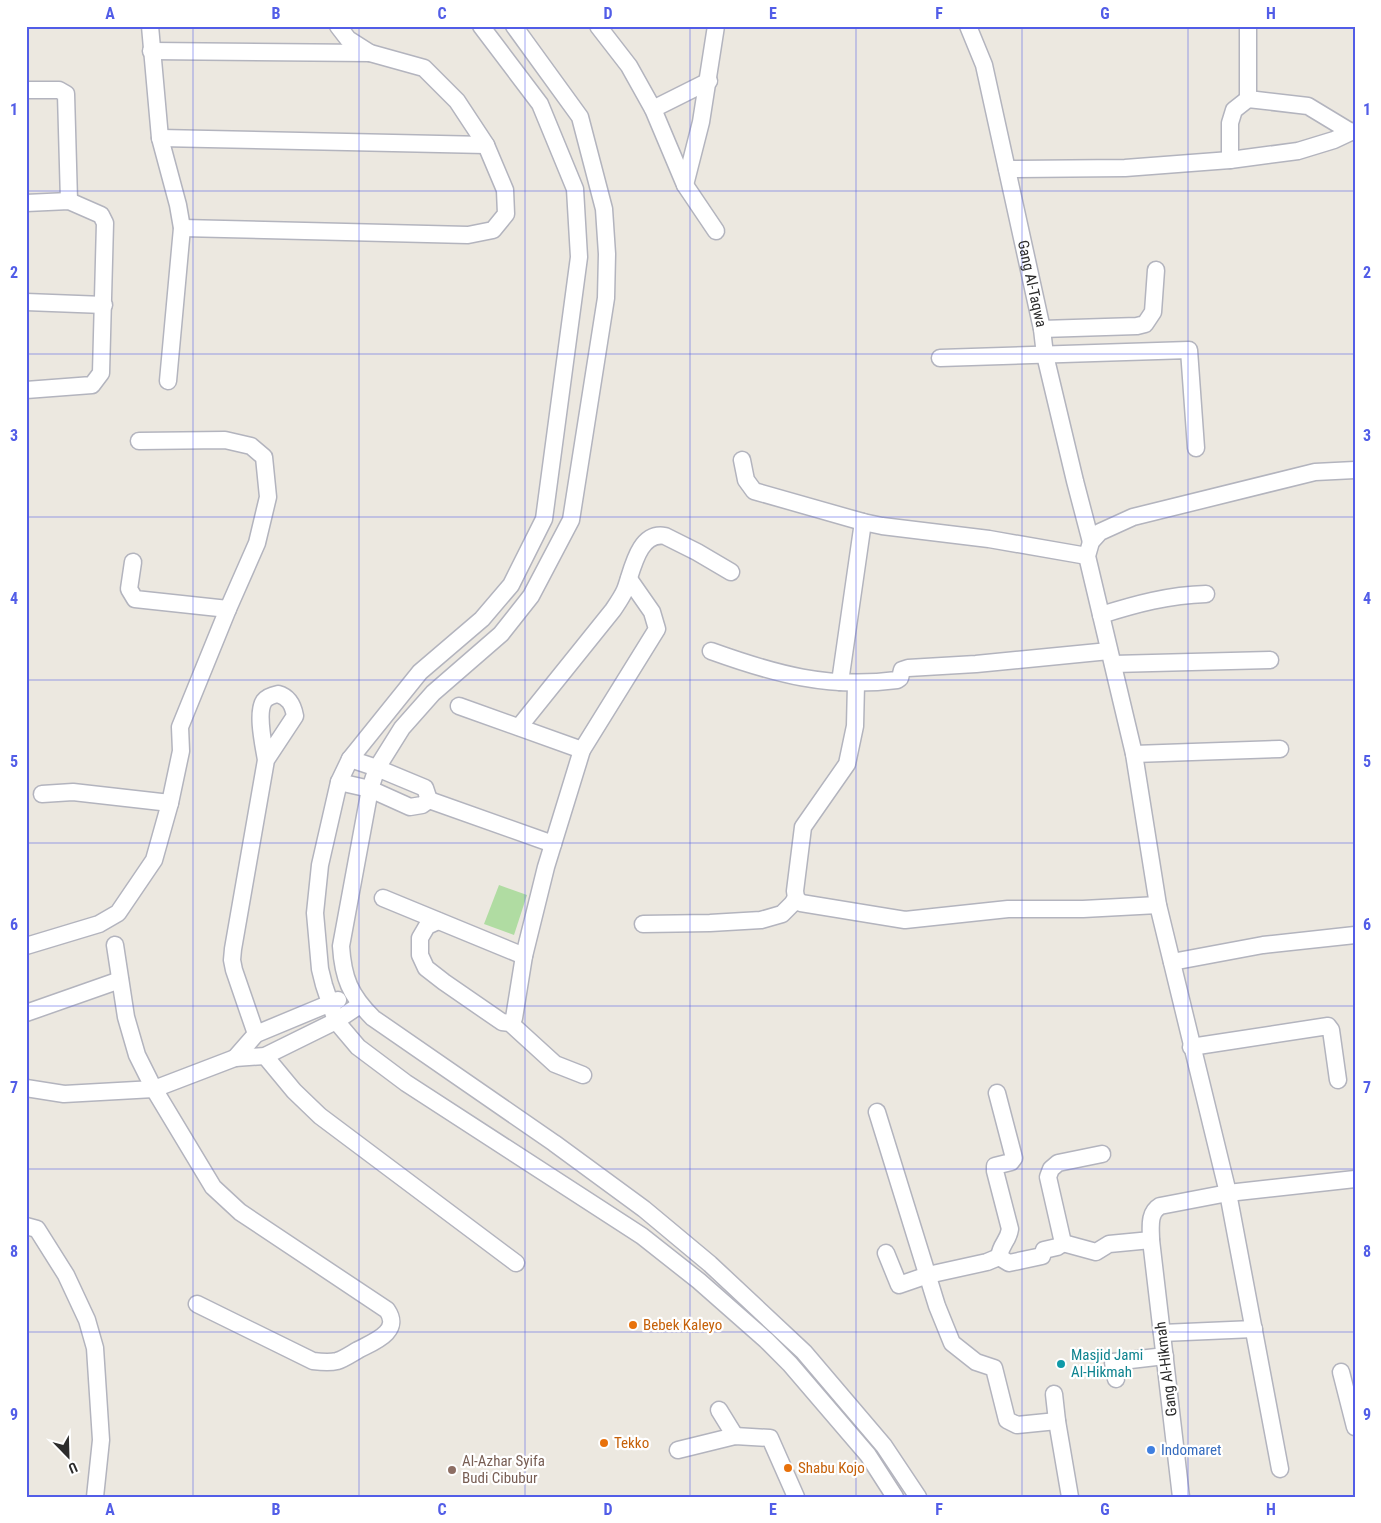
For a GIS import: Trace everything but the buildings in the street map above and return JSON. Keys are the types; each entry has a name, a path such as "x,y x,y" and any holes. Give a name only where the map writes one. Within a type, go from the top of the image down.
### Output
{"street":[{"path":"150,26 160,138 178,205 182,228 168,381"},
{"path":"338,26 348,39 370,53"},
{"path":"481,26 540,104 575,189 579,257 554,456 544,519 511,585 482,619 420,672 350,759 339,782 320,866 315,913 320,969 336,1021 358,1047 406,1083 642,1236 699,1281 766,1340 790,1364 868,1455 895,1497"},
{"path":"514,26 580,117 604,209 607,254 606,298 571,520 532,596 501,634 433,693 402,728 378,768 370,789 341,946 342,966 356,999 388,1030 554,1143 644,1210 710,1264 804,1352 884,1446 918,1497"},
{"path":"598,26 629,66 653,109 686,185 716,231"},
{"path":"686,185 702,122 716,26"},
{"name":"Gang Al-Taqwa","path":"968,26 984,65 1042,329 1045,355 1075,481 1101,615 1134,754 1158,906 1228,1194 1280,1469"},
{"path":"1248,26 1248,99"},
{"path":"151,51 370,53 424,68 457,101 486,145 504,190 506,214 493,230 468,235 182,228"},
{"path":"653,109 709,81"},
{"path":"26,90 59,90 66,94 69,201"},
{"path":"1230,160 1230,123 1234,110 1248,99 1308,106 1353,132"},
{"path":"1007,169 1125,168 1230,160 1298,151 1353,132"},
{"path":"160,138 486,145"},
{"path":"26,202 69,201 101,215 104,219 104,305 101,374 92,385 26,390"},
{"path":"579,257 607,254"},
{"path":"1042,329 1137,326 1145,324 1153,312 1156,270"},
{"path":"26,302 104,305"},
{"path":"940,358 1189,350 1196,448"},
{"path":"26,946 99,924 118,913 154,860 170,803 181,751 180,727 257,543 266,506 268,497 264,457 251,446 225,440 139,441"},
{"path":"554,456 580,459"},
{"path":"742,460 746,480 754,490 863,522 882,526 1089,549 1100,532 1133,517 1315,472 1355,470"},
{"path":"863,522 848,683 855,726 847,764 802,827 795,891 796,898 801,903 905,920 1008,909 1158,906"},
{"path":"519,727 613,610 624,592 642,546 650,538 662,535 697,552 730,572"},
{"path":"133,562 129,589 135,599 228,609"},
{"path":"510,1023 514,1018 524,956 553,844 582,750 657,629 652,612 628,579"},
{"path":"1101,615 1166,597 1206,594"},
{"path":"711,651 765,670 810,680 848,683 896,680 900,678 902,670 908,668 976,664 1111,658 1270,660"},
{"path":"459,706 582,750"},
{"path":"1134,754 1280,749"},
{"path":"350,759 378,768 425,788 429,800"},
{"path":"256,1034 232,960 266,760"},
{"path":"339,782 370,789 410,807 422,805 429,800"},
{"path":"42,794 73,792 170,803"},
{"path":"429,800 553,844"},
{"path":"383,898 524,956"},
{"path":"643,924 761,920 782,914 796,898"},
{"path":"438,921 428,926 420,938 420,955 426,968 502,1022 510,1023 555,1064 583,1074"},
{"path":"1172,962 1262,945 1355,935"},
{"path":"115,945 126,1017 137,1055 154,1089 213,1187 240,1212 387,1310 392,1323 383,1336 338,1361 323,1362 314,1361 197,1304"},
{"path":"26,1013 120,980"},
{"path":"235,1058 256,1034 330,1004 356,999"},
{"path":"26,1088 64,1094 154,1089 235,1058 265,1056 336,1021 356,999"},
{"path":"1191,1047 1328,1026 1331,1030 1338,1080"},
{"path":"265,1056 294,1091 320,1116 516,1263"},
{"path":"997,1093 1014,1158 1011,1162 996,1166 995,1171 1010,1229 1009,1236 1000,1248 999,1257"},
{"path":"877,1112 937,1306 952,1343 976,1362 994,1368 1007,1420 1017,1425 1057,1421"},
{"path":"1063,1243 1048,1177 1051,1169 1058,1163 1102,1154"},
{"path":"1228,1194 1355,1179"},
{"name":"Gang Al-Hikmah","path":"1181,1497 1151,1240 1152,1216 1154,1209 1160,1206 1228,1194"},
{"path":"26,1226 37,1229 66,1275 87,1320 95,1348 100,1440 95,1497"},
{"path":"999,1257 1009,1264 1042,1256 1044,1250 1057,1247 1063,1243 1096,1252 1109,1244 1151,1240"},
{"path":"886,1253 899,1285 928,1275 987,1262 999,1257"},
{"path":"766,1340 778,1327"},
{"path":"1162,1333 1254,1329"},
{"path":"1116,1379 1114,1362 1165,1356"},
{"path":"1341,1372 1355,1427"},
{"path":"1054,1394 1070,1497"},
{"path":"719,1410 734,1436"},
{"path":"678,1450 734,1436 770,1438 796,1497"}],"green space":[{"path":"499,885 527,895 514,935 484,924"}],"place":[{"name":"Bebek Kaleyo","path":"633,1325"},
{"name":"Masjid Jami Al-Hikmah","path":"1061,1364"},
{"name":"Tekko","path":"604,1443"},
{"name":"Indomaret","path":"1151,1450"},
{"name":"Shabu Kojo","path":"788,1468"},
{"name":"Al-Azhar Syifa Budi Cibubur","path":"452,1470"}]}
